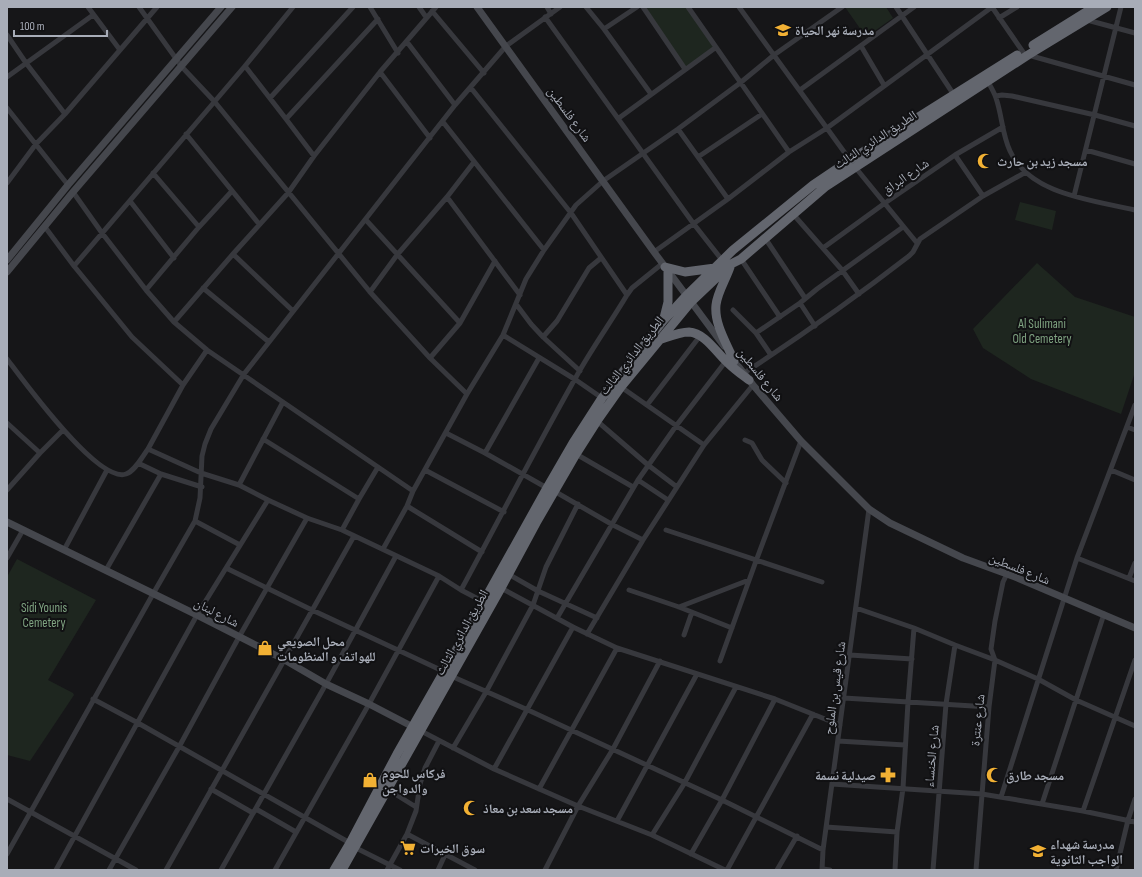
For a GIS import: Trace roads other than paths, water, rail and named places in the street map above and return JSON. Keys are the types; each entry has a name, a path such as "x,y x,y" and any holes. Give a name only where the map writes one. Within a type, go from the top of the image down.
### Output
{"highway":[{"name":"الطريق الدائري الثالث","path":"448,674 484,602 551,490 621,387 659,340 688,299 714,268 733,250 813,186 988,82 1026,53 1094,7"},
{"name":"الطريق الدائري الثالث","path":"334,870 352,845 387,789 417,729 448,674 501,588 573,443 602,398 663,321 731,264 741,259 852,164 954,95 1026,53 1087,20 1107,7"},
{"path":"730,361 716,315 716,304 731,264"},
{"path":"663,321 668,302 665,267 685,272 714,268"},
{"path":"659,340 689,332 700,336 749,379"},
{"name":"الطريق الدائري الثالث","path":"342,870 352,845 397,754 417,729"}],"street":[{"path":"88,7 120,50"},
{"path":"138,7 176,59 214,102 370,292 430,358 467,394"},
{"path":"8,180 36,144 65,114 157,7"},
{"path":"7,260 68,185 222,7"},
{"path":"7,272 73,192 232,7"},
{"path":"74,266 245,66 293,7"},
{"path":"270,98 353,7"},
{"path":"370,7 398,53"},
{"path":"420,7 426,17"},
{"name":"شارع فلسطين","path":"477,7 688,299 730,361"},
{"path":"547,7 551,14"},
{"path":"7,854 93,699 195,521 202,487 202,456 211,429 244,374 455,106 506,46 560,7"},
{"path":"586,7 604,29 651,94"},
{"path":"604,29 636,7"},
{"path":"643,7 685,69"},
{"path":"688,7 715,48 789,152"},
{"path":"739,7 852,164 917,243"},
{"path":"383,549 407,506 413,491 502,335 526,279 544,250 576,205 603,181 678,129 740,83 774,55 842,7"},
{"path":"896,7 954,95"},
{"path":"800,90 914,7"},
{"path":"654,252 728,199 789,152 827,128 992,7 1026,53 1135,85"},
{"path":"999,18 1017,7"},
{"path":"1074,196 1121,7"},
{"path":"174,322 259,224 288,193 314,156 380,72 398,53 434,9 484,73"},
{"path":"7,77 93,15"},
{"path":"545,18 693,223 722,260"},
{"path":"286,119 378,19"},
{"path":"1087,20 1135,33"},
{"path":"7,35 26,63 65,114"},
{"path":"407,42 455,106"},
{"path":"861,46 884,85"},
{"path":"618,118 715,48"},
{"path":"245,66 314,156"},
{"path":"380,72 430,138"},
{"path":"988,82 996,96 1010,152 1026,172 1037,182 1049,189 1135,210"},
{"path":"471,88 571,213 627,295"},
{"path":"996,96 1012,96 1095,115 1135,126"},
{"path":"7,108 68,185"},
{"path":"698,157 762,114"},
{"path":"443,122 544,250"},
{"name":"شارع البراق","path":"823,248 955,155 1003,127"},
{"path":"678,129 728,199"},
{"path":"186,134 259,224"},
{"path":"1086,150 1135,164"},
{"path":"955,155 983,196"},
{"path":"370,292 397,255 447,197 474,162"},
{"path":"587,634 643,540 704,445 749,379 771,355 815,326 909,256 916,248 920,239 983,196 1026,172"},
{"path":"153,173 200,227"},
{"path":"146,290 232,191"},
{"path":"73,192 102,234 146,290 174,322 207,350 413,491"},
{"path":"447,197 520,295"},
{"path":"130,201 174,258"},
{"path":"793,214 842,270 859,294"},
{"path":"366,220 460,323"},
{"path":"45,227 74,266 132,337 183,385"},
{"path":"756,333 800,303 842,270 903,227"},
{"path":"765,238 805,298"},
{"path":"233,254 293,311"},
{"path":"543,337 557,321 589,268 602,258"},
{"path":"741,259 780,317"},
{"path":"430,358 460,323 495,261"},
{"path":"461,590 580,371 627,295 632,288 665,267"},
{"path":"203,288 269,342"},
{"path":"800,303 815,326"},
{"path":"516,304 543,337 580,371"},
{"path":"733,310 756,333 771,355"},
{"path":"502,335 576,380 602,398"},
{"path":"647,405 700,336"},
{"path":"7,359 63,430 84,452 107,470 119,475 125,475 132,471 148,449 183,385 207,350"},
{"path":"485,453 539,358"},
{"path":"557,618 648,465 676,426 730,361"},
{"name":"شارع فلسطين","path":"749,379 801,442 869,509 890,523 969,560 1007,574 1135,628"},
{"path":"621,387 704,445"},
{"path":"239,485 283,402"},
{"path":"1001,797 1063,598 1135,405"},
{"path":"597,421 648,465 677,486"},
{"path":"7,423 40,453"},
{"path":"1127,427 1135,430"},
{"path":"8,487 63,430"},
{"path":"446,433 643,540"},
{"path":"263,439 359,499"},
{"path":"745,440 752,444 762,460 786,483"},
{"path":"720,661 801,442"},
{"path":"148,449 201,473 239,485 307,518 342,530 439,576 484,602"},
{"path":"576,454 634,487"},
{"path":"138,463 161,474 202,487"},
{"path":"342,530 378,467"},
{"path":"64,550 107,470"},
{"path":"425,470 504,512"},
{"path":"1111,470 1135,480"},
{"path":"106,570 161,474"},
{"path":"638,480 668,500"},
{"path":"56,870 197,615 268,500"},
{"path":"453,748 486,692 533,605 546,566 578,504"},
{"path":"407,506 482,552"},
{"name":"شارع قيس بن الملوح","path":"822,870 823,850 869,509"},
{"path":"109,870 180,747 238,637 307,518"},
{"path":"195,521 240,545"},
{"name":"شارع لبنان","path":"7,522 197,615 283,659 326,684 417,729"},
{"path":"7,558 23,530"},
{"path":"666,530 822,582"},
{"path":"166,870 283,659 354,536"},
{"path":"221,870 356,631 396,556"},
{"path":"1077,558 1135,581"},
{"path":"1129,578 1135,563"},
{"path":"226,568 486,692 613,749 684,784 722,800 823,850"},
{"path":"508,574 538,591 596,618"},
{"name":"شارع عنترة","path":"976,870 989,707 995,660 991,649 1003,582 1007,574"},
{"path":"275,870 369,704 439,576"},
{"path":"679,607 749,580"},
{"path":"501,588 573,627 617,648 775,699 840,725"},
{"path":"629,590 679,607 732,628"},
{"path":"856,608 914,628 995,660 1038,679 1076,700 1135,726"},
{"path":"684,635 692,612"},
{"path":"1042,804 1104,614"},
{"path":"494,769 573,627"},
{"path":"895,870 897,832 903,788 914,628"},
{"name":"شارع الخنساء","path":"933,870 946,704 955,645"},
{"path":"539,789 617,648"},
{"path":"850,655 912,659"},
{"path":"1083,811 1135,660"},
{"path":"545,870 578,806 613,749 660,661"},
{"path":"617,821 697,674"},
{"path":"652,835 684,784 736,686"},
{"path":"844,698 989,707"},
{"path":"93,699 264,794 352,845 400,870"},
{"path":"691,854 722,800 775,699"},
{"path":"417,729 494,769 578,806 652,835 726,870 757,817 813,714"},
{"path":"387,870 407,834 416,807 420,784 439,741"},
{"path":"838,741 905,745"},
{"path":"832,784 982,794 1083,811 1135,822"},
{"path":"210,789 296,832"},
{"path":"387,789 416,807"},
{"path":"7,799 136,870"},
{"path":"1116,870 1128,820 1135,799"},
{"path":"826,827 897,832"},
{"path":"407,834 475,870"},
{"path":"777,870 797,836"},
{"path":"438,870 445,855"},
{"path":"822,870 830,870"}],"place":[{"name":"مدرسة نهر الحياة","path":"783,30"},
{"name":"مسجد زيد بن حارث","path":"985,161"},
{"name":"محل الصويعي للهواتف و المنظومات","path":"265,648"},
{"name":"صيدلية نسمة","path":"888,775"},
{"name":"مسجد طارق","path":"994,775"},
{"name":"فركاس للحوم والدواجن","path":"370,780"},
{"name":"مسجد سعد بن معاذ","path":"471,808"},
{"name":"سوق الخيرات","path":"408,848"},
{"name":"مدرسة شهداء الواجب الثانوية","path":"1038,851"}],"park label":[{"name":"Al Sulimani Old Cemetery","path":"1042,330"},
{"name":"Sidi Younis Cemetery","path":"44,614"}]}
